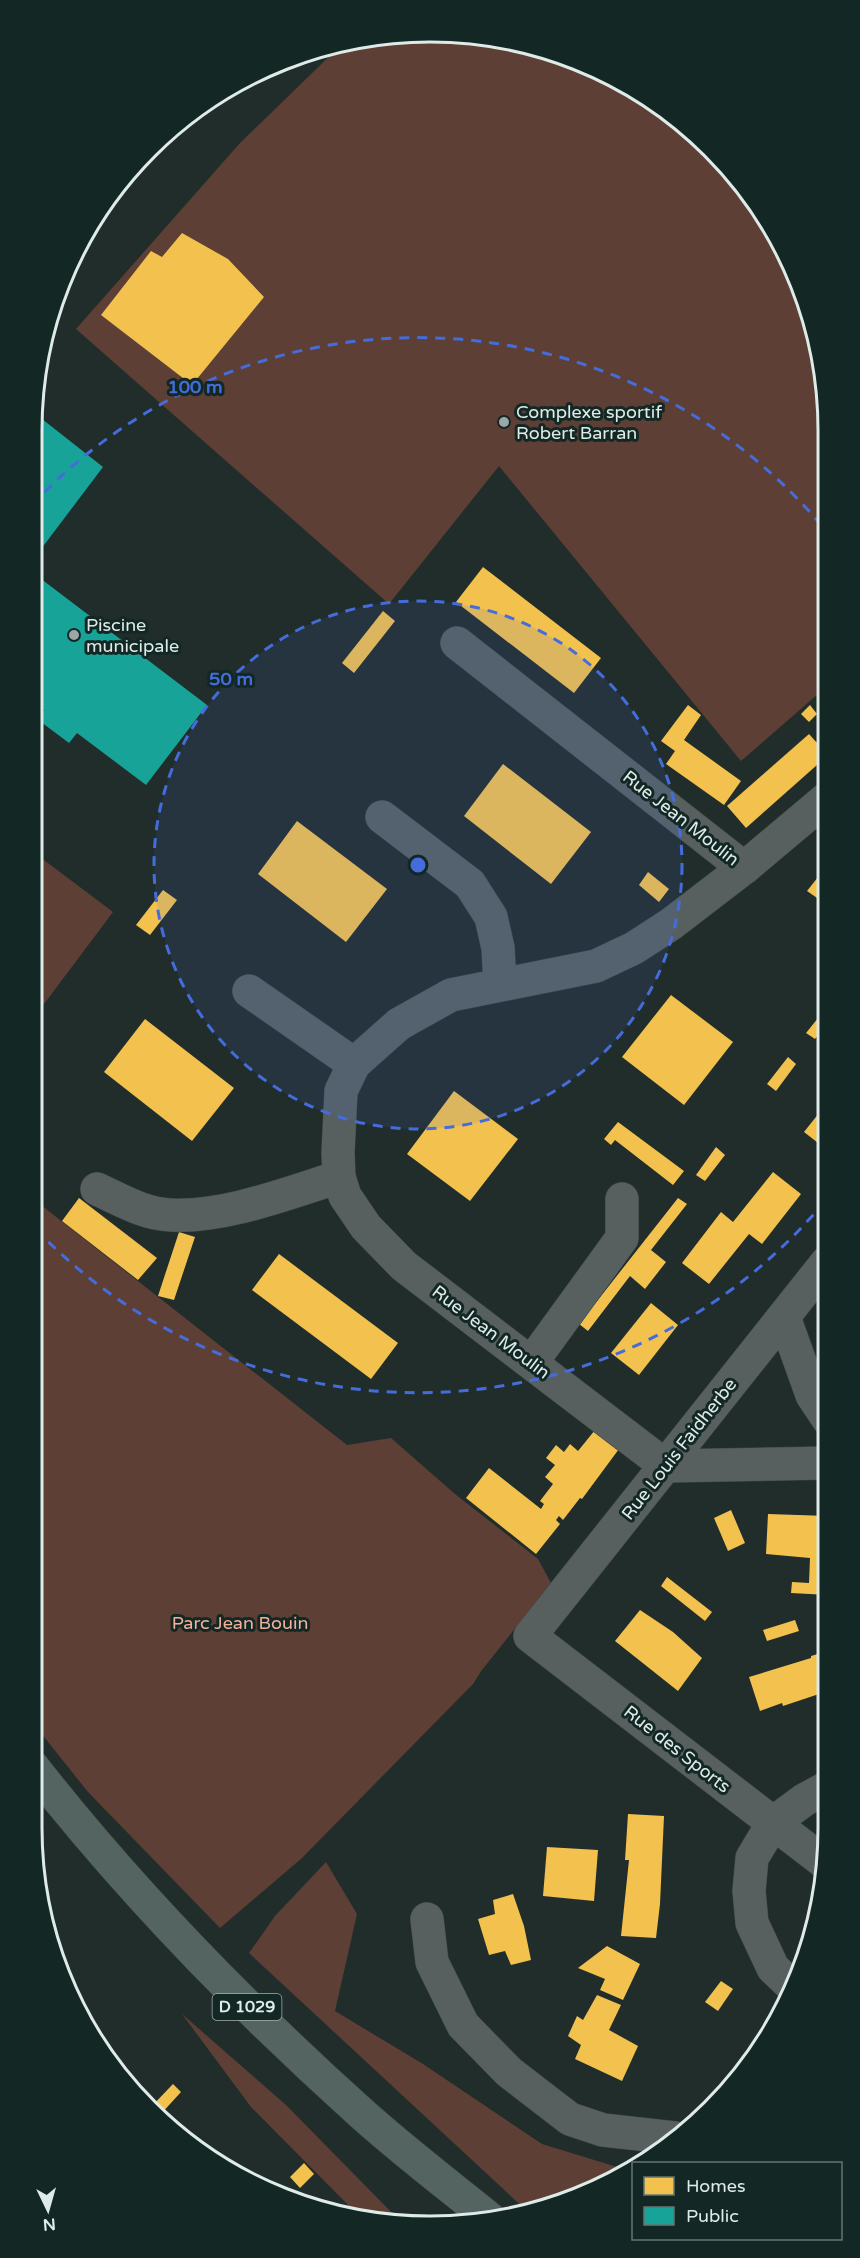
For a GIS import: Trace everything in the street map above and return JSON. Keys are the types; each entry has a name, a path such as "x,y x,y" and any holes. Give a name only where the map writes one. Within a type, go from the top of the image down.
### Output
{"main road":[{"name":"D 1029","path":"42,1778 149,1905 245,2005 362,2114 482,2213"}],"street":[{"name":"Rue Jean Moulin","path":"457,643 744,868 671,924 634,948 596,966 451,995 399,1024 354,1064 341,1091 339,1178 345,1196 366,1227 404,1266 666,1466"},
{"path":"744,868 818,806"},
{"path":"382,817 470,884 491,917 498,948 500,984"},
{"path":"249,991 354,1064"},
{"path":"97,1189 136,1208 170,1215 202,1214 213,1213 339,1178"},
{"path":"532,1362 622,1238 622,1199"},
{"name":"Rue Louis Faidherbe","path":"530,1636 818,1274"},
{"path":"784,1317 812,1395 818,1404"},
{"path":"666,1466 818,1463"},
{"name":"Rue des Sports","path":"530,1636 817,1856"},
{"path":"786,1980 773,1968 752,1923 749,1892 752,1858 773,1823 818,1792"},
{"path":"427,1919 432,1962 463,2025 509,2072 570,2119 603,2130 665,2137"}],"green space":[{"name":"Complexe sportif Robert Barran","path":"430,42 506,49 555,63 602,82 624,94 646,107 686,138 722,174 753,214 766,236 778,258 797,305 811,354 818,430 818,694 741,761 499,466 389,604 76,329 240,143 331,55 379,45"},
{"path":"42,859 113,912 42,1007"},
{"name":"Parc Jean Bouin","path":"42,1206 347,1445 391,1438 455,1494 538,1559 551,1583 473,1684 302,1858 220,1928 88,1792 42,1734"},
{"path":"326,1862 357,1914 335,2011 423,2064 542,2144 618,2167 555,2195 521,2205 249,1953 275,1916"},
{"path":"182,2014 286,2105 393,2214 351,2208 251,2107"}],"building: Homes":[{"path":"182,233 228,259 264,297 192,385 101,315 151,251 162,257"},
{"path":"483,567 601,658 574,693 456,602"},
{"path":"383,611 395,621 354,673 342,663"},
{"path":"688,705 701,715 684,740 741,781 724,805 666,764 675,751 661,741"},
{"path":"810,705 817,714 809,722 801,714"},
{"path":"809,734 818,744 818,764 746,828 727,806"},
{"path":"503,764 591,832 551,884 464,816"},
{"path":"297,821 387,889 346,942 258,874"},
{"path":"648,872 669,889 659,902 639,885"},
{"path":"818,877 818,899 807,891"},
{"path":"163,890 177,900 150,935 136,925"},
{"path":"671,995 733,1042 684,1105 622,1057"},
{"path":"818,1018 818,1035 815,1039 806,1033"},
{"path":"145,1019 234,1088 192,1141 104,1072"},
{"path":"788,1057 796,1064 776,1091 767,1084"},
{"path":"454,1091 518,1139 470,1201 407,1154"},
{"path":"818,1114 818,1143 804,1132"},
{"path":"618,1122 684,1171 673,1185 615,1140 611,1145 604,1139"},
{"path":"716,1147 725,1155 705,1181 696,1175"},
{"path":"773,1172 801,1194 762,1244 749,1234 709,1284 682,1263 721,1212 733,1222"},
{"path":"79,1198 157,1258 138,1280 62,1221"},
{"path":"678,1198 687,1204 651,1250 666,1262 645,1289 630,1276 588,1331 579,1324"},
{"path":"179,1232 195,1237 174,1300 158,1296"},
{"path":"279,1254 398,1343 371,1379 252,1290"},
{"path":"651,1303 678,1325 639,1375 611,1353"},
{"path":"595,1430 619,1449 582,1499 580,1498 563,1520 559,1516 556,1520 560,1524 536,1554 466,1498 489,1468 541,1509 544,1504 540,1501 553,1484 545,1477 555,1465 546,1458 556,1445 564,1452 570,1444 578,1451"},
{"path":"731,1510 745,1543 728,1551 714,1518"},
{"path":"768,1514 818,1516 818,1594 791,1593 792,1582 809,1583 810,1558 766,1554"},
{"path":"667,1577 712,1612 705,1621 661,1586"},
{"path":"640,1610 673,1632 702,1658 678,1691 615,1641"},
{"path":"795,1620 799,1631 767,1641 763,1630"},
{"path":"818,1654 818,1694 760,1711 749,1677 811,1658"},
{"path":"628,1814 664,1816 656,1938 621,1936 629,1860 625,1860"},
{"path":"547,1847 598,1850 594,1901 543,1896"},
{"path":"513,1894 524,1926 531,1960 511,1965 505,1951 489,1955 478,1919 495,1914 493,1900"},
{"path":"607,1946 640,1964 623,2000 600,1990 605,1979 578,1968"},
{"path":"721,1981 733,1989 718,2011 705,2002"},
{"path":"597,1995 621,2005 609,2030 638,2046 622,2081 575,2059 581,2045 568,2036 577,2016 583,2020"},
{"path":"173,2084 181,2092 164,2110 156,2102"},
{"path":"304,2163 314,2174 300,2188 290,2177"}],"building: Public":[{"path":"42,419 103,467 42,548"},
{"name":"Piscine municipale","path":"42,580 207,705 146,785 77,733 69,743 42,723 44,710 42,708"}],"place":[{"name":"Complexe sportif Robert Barran","path":"504,422"},
{"name":"Piscine municipale","path":"74,635"}]}
